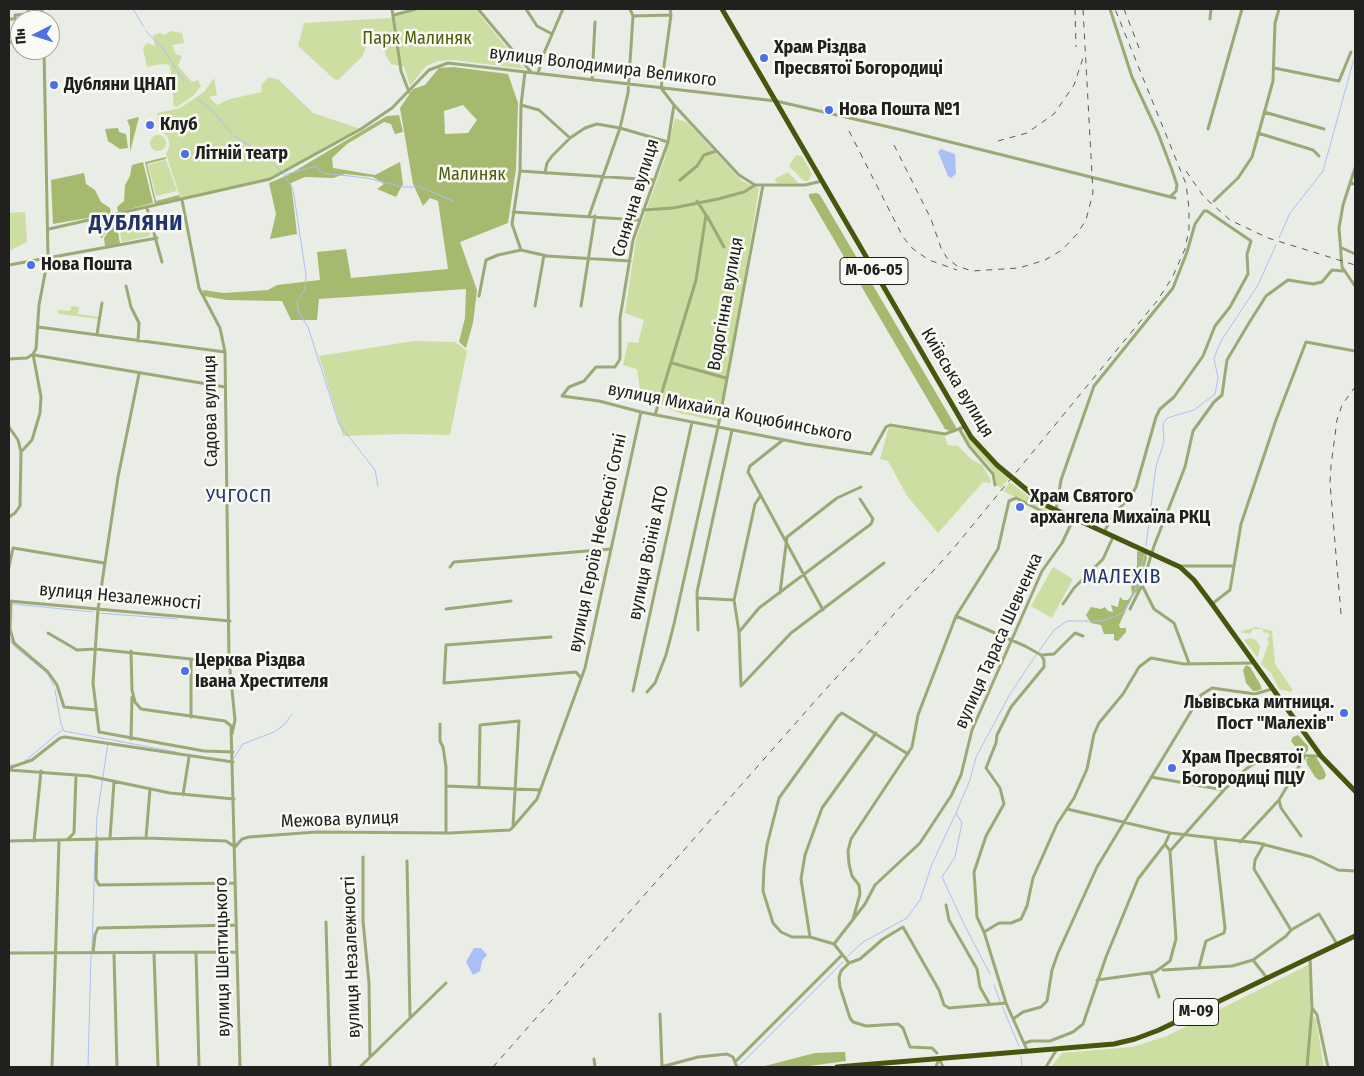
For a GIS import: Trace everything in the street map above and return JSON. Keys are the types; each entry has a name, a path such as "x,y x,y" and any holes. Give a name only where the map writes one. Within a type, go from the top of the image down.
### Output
{"highway":[{"name":"М-06-05","path":"722,9 822,181"},
{"name":"Київська вулиця","path":"822,181 962,428 1003,470 1056,512 1180,566 1194,580 1212,604 1320,756 1355,791"},
{"name":"М-09","path":"837,1067 938,1055 1114,1044 1144,1037 1355,936"}],"street":[{"path":"9,19 15,19 15,15 28,14 28,9"},
{"path":"392,9 401,70 409,92"},
{"path":"394,15 416,9"},
{"path":"478,9 531,72"},
{"path":"526,9 537,26 552,34"},
{"path":"538,73 563,9"},
{"path":"589,216 620,128 628,84 633,16 630,9"},
{"path":"670,9 672,15 661,88 716,151 739,175 754,186"},
{"name":"вулиця Володимира Великого","path":"49,229 270,179 290,170 361,129 392,108 429,70 440,65 454,64 776,101 1096,177 1172,197 1177,185 1158,132 1132,77 1110,9"},
{"path":"1210,19 1211,9"},
{"path":"1208,129 1242,9"},
{"path":"1214,201 1246,169 1252,157 1273,81 1275,23 1279,9"},
{"path":"633,16 672,15"},
{"path":"592,80 595,22"},
{"path":"1274,68 1339,81 1351,52"},
{"path":"21,452 34,436 40,413 41,397 35,372 34,354 48,258 49,229 44,60"},
{"path":"521,250 512,224 520,171 521,105 525,72"},
{"path":"521,105 539,110 570,138"},
{"name":"Сонячна вулиця","path":"562,396 569,387 584,381 596,367 616,367 620,359 620,318 630,261 643,210 668,142 674,105"},
{"path":"1264,112 1324,129"},
{"path":"545,173 547,163 552,156 570,138 585,128 597,124 620,128 668,142"},
{"path":"1258,133 1313,150 1319,156"},
{"path":"680,180 697,166 704,155 716,151"},
{"path":"1355,168 1339,223 1343,271 1355,286"},
{"path":"520,171 654,180"},
{"path":"643,210 673,208 744,192 754,186 805,185 822,181"},
{"path":"1350,183 1355,184"},
{"name":"Водогінна вулиця","path":"718,427 763,185"},
{"name":"Садова вулиця","path":"182,200 200,294 220,328 224,352 230,621 229,660 235,720 232,734 233,752"},
{"path":"697,202 724,247"},
{"path":"147,208 157,238 162,262"},
{"path":"1056,512 1061,480 1094,386 1172,288 1187,252 1195,224 1204,211 1209,212 1251,240 1247,254 1248,274 1230,308 1215,326 1203,356 1174,397 1160,410 1156,417 1136,487 1131,496 1114,514 1104,533"},
{"path":"513,212 640,220"},
{"path":"655,415 696,280 706,215"},
{"path":"580,306 595,216"},
{"path":"9,265 157,238"},
{"path":"1342,248 1355,254"},
{"path":"479,296 486,260 521,250 544,255 630,261"},
{"path":"534,306 544,255"},
{"path":"1130,609 1142,584 1185,467 1192,431 1214,402 1222,395 1227,360 1266,296 1288,280 1313,284 1322,282 1332,270 1343,271"},
{"path":"126,286 131,307 139,323 138,341"},
{"path":"97,334 102,303"},
{"path":"38,327 224,352"},
{"path":"1212,604 1230,590 1241,524 1259,468 1306,342 1355,351"},
{"path":"9,359 27,358 34,354 139,374 225,387"},
{"path":"672,363 726,378"},
{"path":"139,374 118,477 98,610 93,682 100,734 204,751 233,752"},
{"name":"вулиця Михайла Коцюбинського","path":"562,396 598,401 655,415 784,440 871,454 886,427 890,425 945,434 962,428"},
{"name":"вулиця Героїв Небесної Сотні","path":"513,827 537,799 558,748 581,679 641,412"},
{"name":"вулиця Воїнів АТО","path":"633,691 692,422"},
{"path":"9,426 18,440 21,452 20,506 9,517"},
{"path":"647,692 655,683 666,656 718,427"},
{"path":"962,428 969,446 993,474 995,485"},
{"path":"698,630 697,598 702,564 732,430"},
{"path":"784,440 750,466 748,472 823,610"},
{"path":"780,593 787,537 846,492 861,487"},
{"path":"761,495 755,504 734,600 739,632 741,686 788,636 884,563"},
{"path":"739,632 759,608 871,524 873,519 860,499"},
{"path":"853,920 860,894 859,885 852,876 849,864 848,851 851,839 908,754 918,715 956,616 998,549 1010,499 1018,499 1061,521 1073,520"},
{"name":"вулиця Тараса Шевченка","path":"834,944 853,920 875,885 920,843 951,796 961,775 972,730 1042,570 1062,543 1073,520"},
{"path":"1063,604 1074,588 1102,559 1113,537"},
{"path":"9,567 13,548 104,563"},
{"path":"450,567 454,562 611,549"},
{"path":"1180,566 1233,566"},
{"path":"1142,584 1154,609 1174,623 1189,663"},
{"path":"697,598 734,600"},
{"path":"10,601 10,628 14,643 48,672 57,685 64,707 96,710"},
{"name":"вулиця Незалежності","path":"10,601 230,621"},
{"path":"446,608 511,601"},
{"path":"956,616 1041,655 1054,654 1075,633 1083,636"},
{"path":"48,633 77,650 130,651 191,659 229,660"},
{"path":"551,637 446,645 443,680 448,684 576,672 581,675 581,679"},
{"path":"130,651 132,690 131,739"},
{"path":"1027,1050 1006,1002 984,932 977,917 974,872 986,836 1004,804 1000,788 986,768 996,744 997,735 1011,707 1044,667 1041,655"},
{"path":"984,932 999,922 1011,923 1021,919 1027,906 1033,878 1057,824 1067,809 1087,769 1094,734 1099,723 1123,694 1139,667 1151,658 1189,663 1254,663"},
{"path":"191,659 191,717"},
{"path":"1013,1019 1023,1012 1041,1007 1047,1001 1052,970 1058,953 1097,867 1204,690 1212,688 1255,694 1272,689"},
{"path":"132,690 135,702 141,709 228,722 232,734"},
{"path":"849,963 834,944 810,937 792,937 781,932 773,923 763,891 764,868 767,845 779,798 838,716 844,714 908,754"},
{"path":"478,787 480,725 519,721 513,827"},
{"path":"440,724 440,741 445,755 448,833"},
{"path":"810,937 801,879 806,855 822,808 876,733"},
{"path":"9,769 32,760 60,738 65,737 233,762"},
{"name":"вулиця Шептицького","path":"233,752 240,1067"},
{"path":"1170,851 1182,835 1224,790 1246,769 1267,755 1320,756"},
{"path":"1239,842 1279,800 1305,756"},
{"path":"183,795 190,757"},
{"path":"9,769 102,778 183,795 234,799"},
{"path":"34,841 41,771"},
{"path":"64,840 74,833 76,775"},
{"path":"1151,777 1224,790"},
{"path":"110,838 114,782"},
{"path":"446,786 540,790"},
{"path":"146,838 150,789"},
{"path":"1279,800 1281,808 1301,836"},
{"path":"1067,809 1170,833 1264,844 1312,857 1330,867 1344,871 1355,871"},
{"name":"Межова вулиця","path":"235,847 242,839 249,837 316,832 448,833 510,830 513,827"},
{"path":"1025,1043 1031,1041 1050,1041 1080,1028 1086,1020 1097,980 1138,879 1165,844 1170,833"},
{"path":"97,838 96,879 99,885 235,883"},
{"path":"9,841 146,838 226,841 235,847"},
{"path":"1199,967 1206,941 1224,934 1225,928 1215,839"},
{"path":"52,1067 59,840"},
{"path":"1161,970 1170,961 1176,939 1170,851 1165,844"},
{"path":"1264,844 1255,860 1254,869 1291,930"},
{"name":"вулиця Незалежності","path":"363,857 363,921 369,983 370,1057"},
{"path":"407,861 410,1017"},
{"path":"946,905 949,920 977,969 980,987 989,1003"},
{"path":"1097,980 1161,970 1232,966 1253,960 1286,936 1291,930 1319,914 1337,944"},
{"name":"вулиця Незалежності","path":"326,922 330,1067"},
{"path":"93,953 94,935 98,928 236,925"},
{"path":"943,1067 938,1055 932,1048 910,1047 903,1028 898,1024 866,1026 853,1022 842,993 839,976 849,963 860,960 882,939 903,927 939,990 944,1005 956,1008 1006,1002"},
{"path":"196,952 199,1067"},
{"path":"9,953 154,954 237,952"},
{"path":"114,954 117,1067"},
{"path":"154,954 158,1067"},
{"path":"735,1062 740,1054 842,954"},
{"path":"1307,1067 1312,1009 1310,958"},
{"path":"1253,960 1267,978"},
{"path":"1151,973 1159,997"},
{"path":"360,1067 446,983"},
{"path":"1312,1009 1317,1015 1328,1067"},
{"path":"660,1014 661,1067 698,1057 730,1054 737,1067"},
{"path":"1046,1067 1058,1048"},
{"path":"936,1067 938,1055"},
{"path":"594,1059 595,1067"}],"green space":[{"name":"Парк Малиняк","path":"417,9 475,9 524,69 454,60 438,61 426,66 410,86 404,67 391,64 386,56 384,48 386,42 382,36 369,40 362,57 338,80 334,79 298,46 304,23 390,18"},
{"path":"171,31 182,33 184,43 172,45 176,54 182,56 178,66 192,82 198,80 201,86 194,95 177,107 174,106 170,65 162,64 147,67 143,48 147,43 155,46 153,35 161,33 164,35"},
{"name":"Малиняк","path":"453,67 508,74 518,103 516,169 508,223 460,242 477,290 473,323 466,348 459,342 465,318 466,289 319,299 317,320 291,320 282,301 226,300 204,296 203,290 224,293 268,290 277,285 320,280 317,252 346,249 351,278 448,269 438,201 430,198 423,206 413,184 400,108 413,89 425,85 439,68","holes":["463,105 477,120 468,133 445,134 444,111"]},
{"path":"269,77 279,80 313,113 361,129 270,179 181,200 166,154 170,145 167,136 159,129 157,113 180,108 204,92 214,78 217,95 209,97 217,105 230,99 262,92 261,85"},
{"path":"399,115 403,132 395,134 391,124 384,122 347,144 332,158 333,168 375,175 400,162 403,184 396,197 377,189 384,184 373,177 345,174 333,178 305,177 291,183 297,234 270,239 276,214 269,183 288,175 387,116"},
{"path":"139,117 130,152 130,127 127,120"},
{"path":"675,118 688,123 742,181 759,188 721,422 679,413 648,398 640,390 637,369 623,365 628,342 638,343 644,320 625,313 636,239 665,158"},
{"path":"118,128 119,132 126,134 128,148 120,149 108,141 105,129"},
{"path":"155,135 161,135 166,140 164,149 155,151 150,146 150,140"},
{"path":"796,155 802,156 812,174 808,181 804,181 789,166"},
{"path":"166,157 166,159 147,164 156,201 179,195 180,198 155,204 145,162"},
{"path":"166,160 177,191 156,196 148,165"},
{"path":"143,162 153,203 118,212 117,207 124,201 125,185 130,176 132,165"},
{"path":"788,172 798,183 778,183 775,181 776,178"},
{"path":"84,173 86,184 95,190 101,202 110,208 111,214 53,224 51,180"},
{"path":"817,193 820,195 956,427 955,429 950,431 945,429 809,197 809,194"},
{"path":"25,212 27,242 9,251 9,213"},
{"path":"148,214 154,231 150,233 150,236 122,242 117,220"},
{"path":"115,219 102,238 101,238 98,221"},
{"path":"116,220 120,244 105,246 104,238"},
{"path":"71,306 79,307 78,314 100,317 99,319 58,314 58,310 70,311"},
{"path":"414,341 455,342 467,351 450,435 343,436 319,356"},
{"path":"889,427 944,435 948,445 958,446 972,460 982,465 991,480 990,483 983,482 938,533 907,496 888,461 880,459"},
{"path":"963,431 986,457 1009,478 1001,488 996,485 996,478 991,468 969,443"},
{"path":"1010,482 1033,500 1059,518 1003,491"},
{"path":"1137,551 1146,553 1147,558 1138,590 1132,597 1119,625 1120,628 1126,628 1126,632 1118,641 1114,640 1114,634 1104,634 1101,625 1091,623 1086,615 1091,607 1101,609 1105,607 1108,611 1113,612 1111,605 1118,607 1120,597 1123,600 1128,600 1132,594 1131,586 1135,580 1129,571 1137,566"},
{"path":"1053,567 1073,579 1052,618 1031,606"},
{"path":"1256,627 1272,631 1275,664 1293,690 1290,692 1279,689 1271,673 1261,664 1269,642 1267,639 1270,635 1267,632 1264,633 1262,629 1253,629 1250,634 1239,632"},
{"path":"1251,638 1256,640 1260,646 1258,658 1244,640"},
{"path":"1246,665 1250,667 1262,689 1253,691 1246,683 1243,670"},
{"path":"1298,735 1308,746 1308,751 1304,754 1300,753 1291,741 1293,737"},
{"path":"1311,756 1316,757 1324,770 1326,775 1324,779 1319,780 1315,777 1307,764 1306,759"},
{"path":"1310,964 1310,1010 1316,1020 1324,1067 1051,1067 1062,1053 1132,1047 1167,1036"},
{"path":"845,1052 846,1061 802,1067 761,1067 815,1053"}],"water":[{"path":"941,149 955,154 956,174 951,178 948,176 938,152"},
{"path":"474,948 481,948 487,955 482,961 480,971 473,975 466,962"}],"waterway":[{"path":"133,9 144,27"},
{"path":"146,31 164,50 184,82"},
{"path":"1279,238 1290,213 1323,171 1355,55"},
{"path":"197,99 210,108 232,134"},
{"path":"234,136 255,149 281,171"},
{"path":"378,486 375,470 339,424 308,327 299,313 297,302 305,289 306,275 293,189 284,175 317,166 322,173 367,178 402,187 421,187 455,202"},
{"path":"1146,546 1156,466 1164,442 1163,424 1167,418 1194,410 1215,394 1218,378 1214,358 1221,341 1258,285 1276,245"},
{"path":"1039,651 1054,630 1067,621 1100,621 1119,615 1125,610 1134,594 1145,553"},
{"path":"13,604 93,612"},
{"path":"98,613 177,619"},
{"path":"9,636 12,644"},
{"path":"14,646 47,673 54,686"},
{"path":"990,974 942,877 955,857 962,823 956,813 970,780 976,757 1010,694 1036,655"},
{"path":"55,690 64,731 176,752"},
{"path":"234,758 243,744 274,732 284,725 292,714"},
{"path":"25,761 62,730"},
{"path":"96,837 97,817 108,743"},
{"path":"9,765 14,765"},
{"path":"847,957 863,942 907,918 920,900 932,864 956,813"},
{"path":"92,951 95,852"},
{"path":"88,1067 91,955"},
{"path":"740,1065 843,962"},
{"path":"994,985 1000,1001"},
{"path":"1002,1006 1019,1046"},
{"path":"1021,1057 1022,1067"}],"railway":[{"path":"1075,9 1076,47"},
{"path":"894,145 931,219 941,248 947,258 957,266 972,271 1019,268 1045,260 1062,250 1077,234 1086,220 1093,193 1083,9"},
{"path":"493,1067 816,700 953,549 1157,301 1172,278 1185,249 1189,229 1186,184 1115,9"},
{"path":"1124,9 1141,53"},
{"path":"998,141 1027,133 1054,114 1074,85 1083,58"},
{"path":"849,131 903,237 913,249 929,260 957,270"},
{"path":"1186,171 1204,197 1230,220 1268,238 1355,265"},
{"path":"1341,614 1330,483 1331,466 1337,420 1342,405 1355,387"}],"place":[{"name":"Храм Різдва Пресвятої Богородиці","path":"764,58"},
{"name":"Дубляни ЦНАП","path":"54,85"},
{"name":"Нова Пошта №1","path":"829,110"},
{"name":"Клуб","path":"150,125"},
{"name":"Літній театр","path":"185,154"},
{"name":"Нова Пошта","path":"31,265"},
{"name":"Храм Святого архангела Михаїла РКЦ","path":"1020,507"},
{"name":"Церква Різдва Івана Хрестителя","path":"185,671"},
{"name":"Львівська митниця. Пост \"Малехів\"","path":"1344,713"},
{"name":"Храм Пресвятої Богородиці ПЦУ","path":"1172,768"}],"district":[{"name":"ДУБЛЯНИ","path":"136,224"},
{"name":"УЧГОСП","path":"239,497"},
{"name":"МАЛЕХІВ","path":"1122,577"}]}
